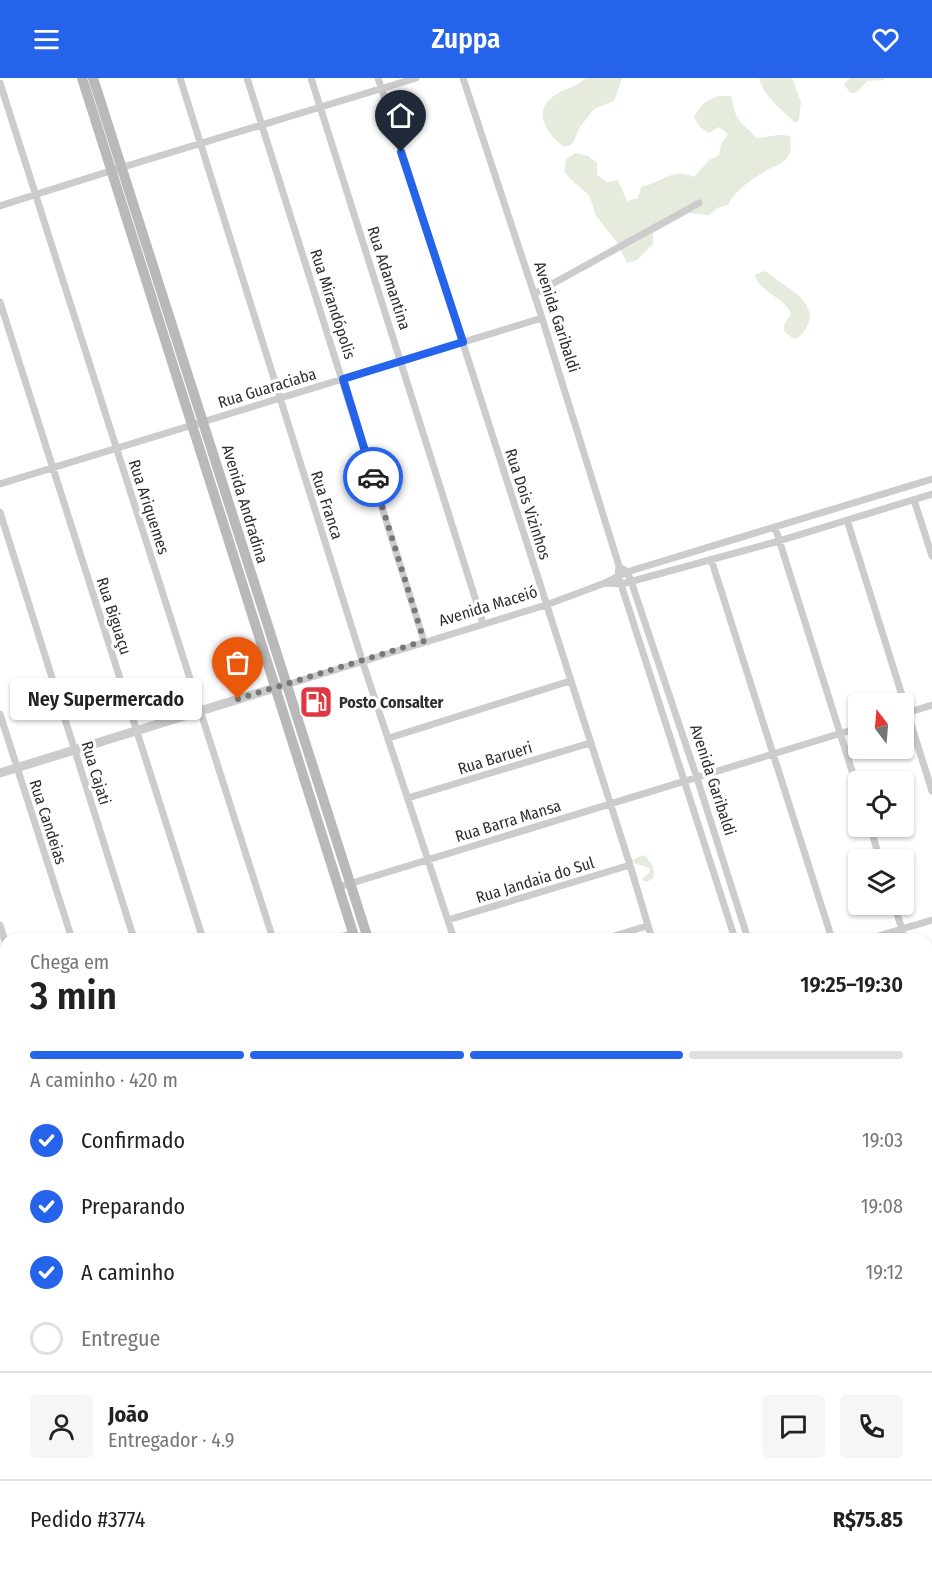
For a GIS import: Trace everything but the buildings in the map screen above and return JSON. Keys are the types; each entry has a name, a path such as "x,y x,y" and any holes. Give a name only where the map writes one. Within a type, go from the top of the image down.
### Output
{"main road":[{"name":"Avenida Andradina","path":"82,78 116,168 198,424 281,686 353,933"},
{"name":"Avenida Andradina","path":"93,78 116,168"},
{"name":"Avenida Andradina","path":"281,686 351,883 366,933"}],"street":[{"name":"Rua Franca","path":"180,78 362,660 452,933"},
{"name":"Rua Mirandópolis","path":"247,78 424,641"},
{"name":"Rua Adamantina","path":"311,78 483,623"},
{"name":"Rua Dois Vizinhos","path":"378,78 650,933"},
{"path":"0,206 116,168 416,78"},
{"name":"Avenida Garibaldi","path":"463,78 542,318 619,566 618,575 733,933"},
{"name":"Rua Ariquemes","path":"0,83 271,933"},
{"path":"534,294 699,202"},
{"name":"Rua Biguaçu","path":"0,302 201,933"},
{"name":"Rua Guaraciaba","path":"0,484 542,318"},
{"name":"Avenida Maceió","path":"0,772 546,605 605,584 627,572 932,480"},
{"path":"622,584 779,541 932,495"},
{"path":"914,500 932,556"},
{"name":"Rua Cajati","path":"0,512 132,933"},
{"path":"848,520 899,693"},
{"path":"775,527 852,771"},
{"path":"711,559 830,933"},
{"path":"619,566 627,572"},
{"name":"Avenida Garibaldi","path":"627,572 697,778 746,933"},
{"name":"Avenida Maceió","path":"605,584 622,584"},
{"path":"389,738 570,681"},
{"path":"914,711 932,705"},
{"name":"Rua Candeias","path":"0,714 70,933"},
{"path":"697,778 848,731"},
{"path":"914,740 932,791"},
{"name":"Rua Barueri","path":"408,798 590,743"},
{"name":"Rua Barra Mansa","path":"339,887 697,778"},
{"name":"Rua Jandaia do Sul","path":"448,920 630,865"},
{"path":"898,915 903,933"},
{"path":"888,933 932,920"},
{"path":"624,933 648,926"}],"green space":[{"path":"586,78 623,78 614,101 594,109 580,127 573,143 563,146 548,131 543,118 545,105 558,93"},
{"path":"759,78 792,78 801,102 799,120 795,123 774,102 764,91"},
{"path":"850,78 884,78 884,80 867,81 856,93 850,93 844,84"},
{"path":"719,96 731,96 737,117 756,138 790,136 789,156 746,184 735,194 728,205 717,208 709,215 689,213 653,233 653,244 637,260 627,263 617,242 596,216 589,195 564,171 566,159 576,153 588,156 597,163 597,175 607,182 618,180 627,201 638,198 641,187 667,176 687,174 694,177 709,160 719,155 721,144 728,134 719,127 709,133 700,127 694,117 704,104"},
{"path":"764,271 798,296 808,308 809,322 798,338 792,338 784,331 784,325 791,314 788,308 758,281 755,275"},
{"path":"644,855 654,871 653,878 647,882 642,880 650,869 635,864 632,860"}],"way so far":[{"path":"238,699 424,641 373,477"}],"place":[{"name":"Ney Supermercado","path":"238,699"},
{"name":"Posto Consalter","path":"316,702"}],"route":[{"path":"373,477 343,379 463,342 401,152"}]}
